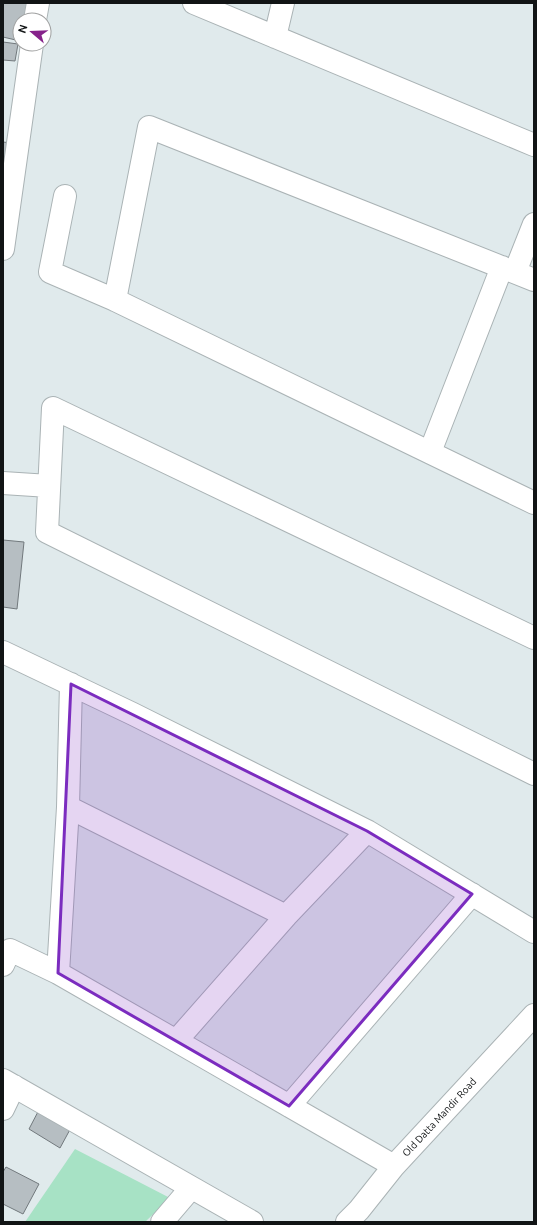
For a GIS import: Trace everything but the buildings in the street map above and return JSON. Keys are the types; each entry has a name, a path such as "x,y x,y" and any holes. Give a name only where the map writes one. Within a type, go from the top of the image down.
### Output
{"street":[{"path":"194,3 534,145"},
{"path":"275,37 283,3"},
{"path":"3,249 31,52"},
{"path":"115,300 149,127 517,273"},
{"path":"64,196 50,272 115,300 534,503"},
{"path":"430,452 517,273 534,224"},
{"path":"534,638 53,408 47,532 534,774"},
{"path":"3,483 49,486"},
{"path":"3,652 71,684 367,831 534,932"},
{"path":"58,973 68,807 71,684"},
{"path":"68,807 286,916"},
{"path":"176,1041 286,916 367,831"},
{"path":"289,1106 472,894"},
{"path":"3,965 10,950 58,973 394,1166"},
{"name":"Old Datta Mandir Road","path":"358,1218 394,1166 534,1015"},
{"path":"3,1109 8,1083 252,1222"},
{"path":"162,1222 191,1188"}],"highlighted area":[{"path":"71,684 367,831 472,894 289,1106 58,973"}],"green space":[{"path":"75,1149 170,1198 145,1222 25,1222"}]}
